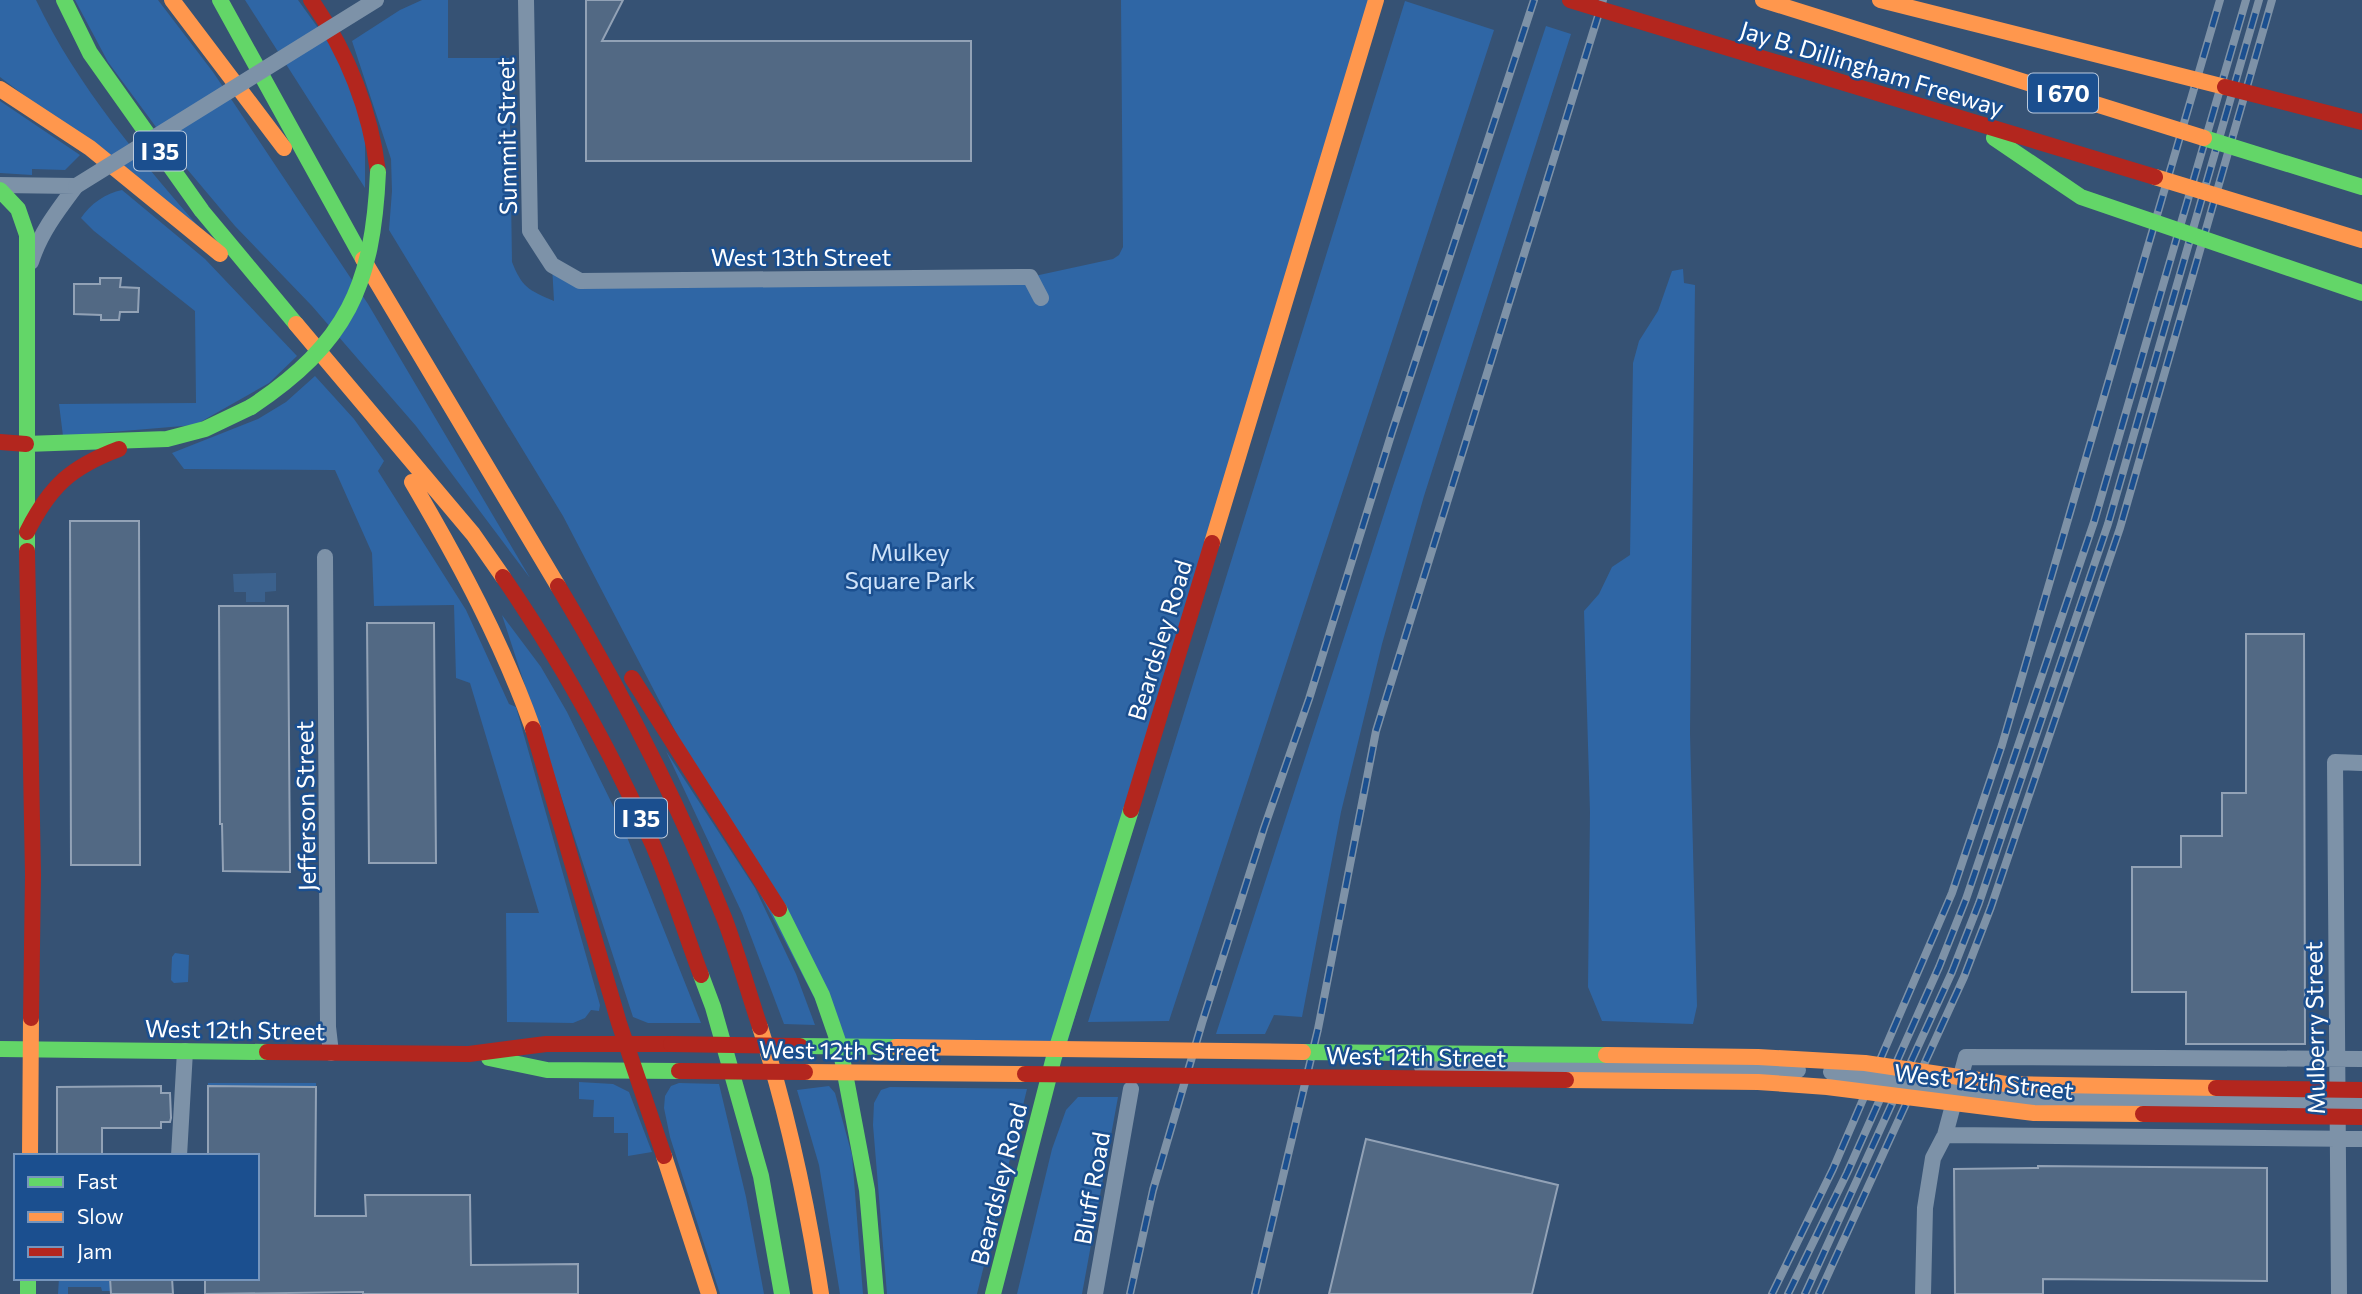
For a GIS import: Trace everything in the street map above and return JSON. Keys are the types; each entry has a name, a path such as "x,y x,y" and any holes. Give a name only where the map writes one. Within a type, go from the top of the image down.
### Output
{"main road":[{"name":"I 35","path":"64,0 90,53 202,211 466,525 508,583 570,682 613,759 639,814 694,949 738,1089 761,1175 782,1294"},
{"name":"I 35","path":"172,0 352,241"},
{"name":"I 35","path":"220,0 352,241 594,645 630,711 695,847 725,921 774,1071 807,1206 821,1294"},
{"path":"27,532 42,502 72,469 126,447 205,429 251,407 282,388 310,362 331,337 349,308 362,282 373,246 378,206 374,137 355,74 337,39 311,0"},
{"name":"Beardsley Road","path":"993,1294 1052,1063 1150,751 1376,0"},
{"name":"Jay B. Dillingham Freeway","path":"1570,0 2362,240"},
{"name":"Jay B. Dillingham Freeway","path":"1763,0 2362,187"},
{"path":"1880,0 2362,122"},
{"name":"I 35","path":"0,89 89,148 270,293"},
{"path":"1967,121 2081,197 2362,293"},
{"path":"0,188 12,199 23,216 27,235 26,444 33,875 30,1154"},
{"path":"366,404 468,582 519,688 626,1043 709,1294"},
{"path":"0,442 26,444 167,439"},
{"path":"475,448 607,638"},
{"path":"622,662 779,908 822,995 840,1046 867,1190 876,1294"},
{"name":"West 12th Street","path":"0,1049 469,1054 546,1044 626,1043 1758,1057 1865,1063 2006,1084 2362,1090"},
{"name":"West 12th Street","path":"469,1054 547,1070 1758,1082 1808,1084 1930,1099 1984,1109 2034,1113 2362,1116"}],"street":[{"path":"27,274 36,245 76,186 376,0"},
{"name":"Summit Street","path":"526,0 530,231 552,265"},
{"path":"0,188 76,186"},
{"name":"West 13th Street","path":"552,265 580,281 1030,278 1041,298"},
{"name":"Jefferson Street","path":"325,557 328,1027 331,1053"},
{"name":"Mulberry Street","path":"2339,1294 2335,762 2362,762"},
{"path":"178,1154 185,1051"},
{"name":"West 12th Street","path":"2362,1059 1966,1057 1945,1135 2362,1139"},
{"path":"1052,1063 1806,1070 1848,1073 2033,1100 2362,1102"},
{"name":"Bluff Road","path":"1095,1294 1131,1089"},
{"path":"1923,1294 1925,1208 1933,1158 1945,1135"}],"green space":[{"path":"0,0 36,0 91,93 134,150 204,233 0,77"},
{"path":"75,0 158,0 213,72 368,304 530,578 416,426 312,306 235,226 187,169 108,62"},
{"path":"245,0 298,0 334,50 365,121 365,188"},
{"name":"Mulkey Square Park","path":"422,0 448,0 448,58 509,58 512,262 527,287 554,301 552,265 580,281 1030,277 1113,259 1123,247 1121,0 1376,0 1065,1050 840,1047 563,516 389,230 391,159 352,41 400,10"},
{"path":"1405,1 1494,30 1169,1021 1088,1022"},
{"path":"1546,26 1571,34 1424,496 1382,644 1341,812 1302,1017 1274,1015 1265,1034 1216,1034 1392,489"},
{"path":"0,101 80,155 65,170 32,169 32,175 0,173"},
{"path":"122,190 205,259 297,356 269,383 195,425 63,436 59,404 196,403 195,311 81,218 99,200"},
{"path":"1683,269 1684,283 1695,285 1690,733 1697,1006 1693,1024 1602,1021 1588,987 1590,812 1584,611 1599,594 1612,567 1630,555 1633,363 1639,341 1658,311 1672,271"},
{"path":"315,376 354,419 384,461 378,471 466,610 509,704 516,707 600,1005 599,1011 591,1010 585,1018 573,1023 507,1022 506,913 539,913 470,683 456,678 454,605 374,606 372,553 335,470 184,469 172,453 258,419 286,402"},
{"path":"502,615 541,667 567,712 621,822 701,1023 648,1023 633,1017"},
{"path":"666,751 755,888 796,974 815,1025 784,1024 742,913"},
{"path":"175,953 189,955 188,982 174,983 171,980 172,957"},
{"path":"579,1082 613,1084 629,1092 652,1152 628,1156 628,1133 614,1133 614,1117 593,1117 594,1100 579,1099"},
{"path":"208,1083 316,1083 316,1087 208,1086"},
{"path":"679,1083 719,1084 746,1197 764,1294 720,1294 670,1137 664,1108 665,1096 671,1086"},
{"path":"829,1086 835,1093 852,1155 863,1294 840,1294 819,1165 797,1090"},
{"path":"890,1087 1027,1089 977,1294 887,1294 873,1125 874,1103 881,1090"},
{"path":"1078,1097 1118,1097 1082,1294 1017,1294 1052,1149 1066,1110"},
{"path":"59,1280 116,1280 116,1291 102,1291 101,1287 68,1287 68,1294 58,1294"}],"shaded area":[{"path":"276,573 276,591 265,592 265,602 246,602 246,592 234,592 233,574"}],"building":[{"path":"586,0 623,0 602,41 971,41 971,161 586,161"},
{"path":"100,278 121,278 120,287 139,288 138,312 120,312 119,320 101,320 101,315 74,314 74,284 100,284"},
{"path":"70,521 139,521 140,865 71,865"},
{"path":"219,606 288,606 290,872 223,871 220,824"},
{"path":"367,623 434,623 436,863 369,863"},
{"path":"2246,634 2304,634 2305,1044 2186,1044 2186,992 2132,992 2132,867 2181,867 2181,836 2222,836 2222,793 2246,793"},
{"path":"161,1086 161,1093 170,1093 170,1122 161,1122 161,1128 102,1128 102,1154 57,1154 57,1087"},
{"path":"208,1086 316,1087 315,1216 366,1216 365,1195 470,1195 471,1265 578,1264 578,1294 205,1294 205,1280 259,1280 259,1154 208,1154"},
{"path":"1366,1139 1558,1185 1532,1294 1329,1294"},
{"path":"2038,1166 2267,1168 2267,1281 2043,1279 2043,1294 1955,1294 1954,1169"},
{"path":"110,1280 172,1280 173,1294 111,1294"}],"railway":[{"path":"1130,1294 1153,1190 1202,1023 1534,0"},
{"path":"1255,1294 1318,1029 1376,731 1603,0"},
{"path":"1772,1294 1833,1169 1952,893 2002,745 2220,0"},
{"path":"1788,1294 1847,1173 1939,967 1966,899 2094,522 2246,0"},
{"path":"1805,1294 1952,972 1979,903 2108,524 2259,0"},
{"path":"1819,1294 1964,977 1991,907 2120,528 2272,0"}],"traffic: fast":[{"path":"64,0 90,53 202,211 296,324"},
{"path":"220,0 363,259"},
{"path":"1994,138 2081,197 2362,293"},
{"path":"2204,138 2362,187"},
{"path":"251,407 311,359 332,335 349,308 370,248 378,172"},
{"path":"0,190 18,209 27,235 27,551"},
{"path":"26,444 167,439 205,429 251,407"},
{"path":"993,1294 1054,1057 1131,810"},
{"path":"779,909 822,995 840,1047 867,1190 876,1294"},
{"path":"701,975 713,1007 761,1176 782,1294"},
{"path":"800,1046 896,1047"},
{"path":"0,1049 267,1052"},
{"path":"1303,1052 1606,1055"},
{"path":"489,1058 547,1070 679,1071"},
{"path":"28,1280 28,1294"}],"traffic: slow":[{"path":"172,0 284,148"},
{"path":"1212,543 1376,0"},
{"path":"1763,0 2204,138"},
{"path":"1880,0 2225,87"},
{"path":"0,89 90,148 220,254"},
{"path":"2155,177 2362,240"},
{"path":"363,259 558,586"},
{"path":"296,324 473,534 503,577"},
{"path":"412,482 478,603 508,665 533,729"},
{"path":"30,1154 31,1018"},
{"path":"760,1027 796,1159 821,1294"},
{"path":"896,1047 1303,1052"},
{"path":"1606,1055 1758,1057 1865,1063 2006,1084 2216,1088"},
{"path":"805,1072 1025,1074"},
{"path":"1566,1080 1758,1082 1827,1087 2034,1113 2143,1114"},
{"path":"664,1156 709,1294"}],"traffic: jam":[{"path":"311,0 336,40 355,82 369,126 378,172"},
{"path":"1570,0 2155,177"},
{"path":"2225,87 2362,122"},
{"path":"0,442 26,444"},
{"path":"27,532 44,502 64,480 88,463 119,449"},
{"path":"1131,810 1212,543"},
{"path":"27,551 33,875 31,1018"},
{"path":"503,577 565,674 620,775 660,861 701,975"},
{"path":"558,586 605,667 669,791 725,920 760,1027"},
{"path":"632,678 779,909"},
{"path":"533,729 619,1023 664,1156"},
{"path":"267,1052 469,1054 546,1044 671,1044"},
{"path":"671,1044 800,1046"},
{"path":"679,1071 805,1072"},
{"path":"1025,1074 1566,1080"},
{"path":"2216,1088 2362,1090"},
{"path":"2143,1114 2362,1117"}]}
